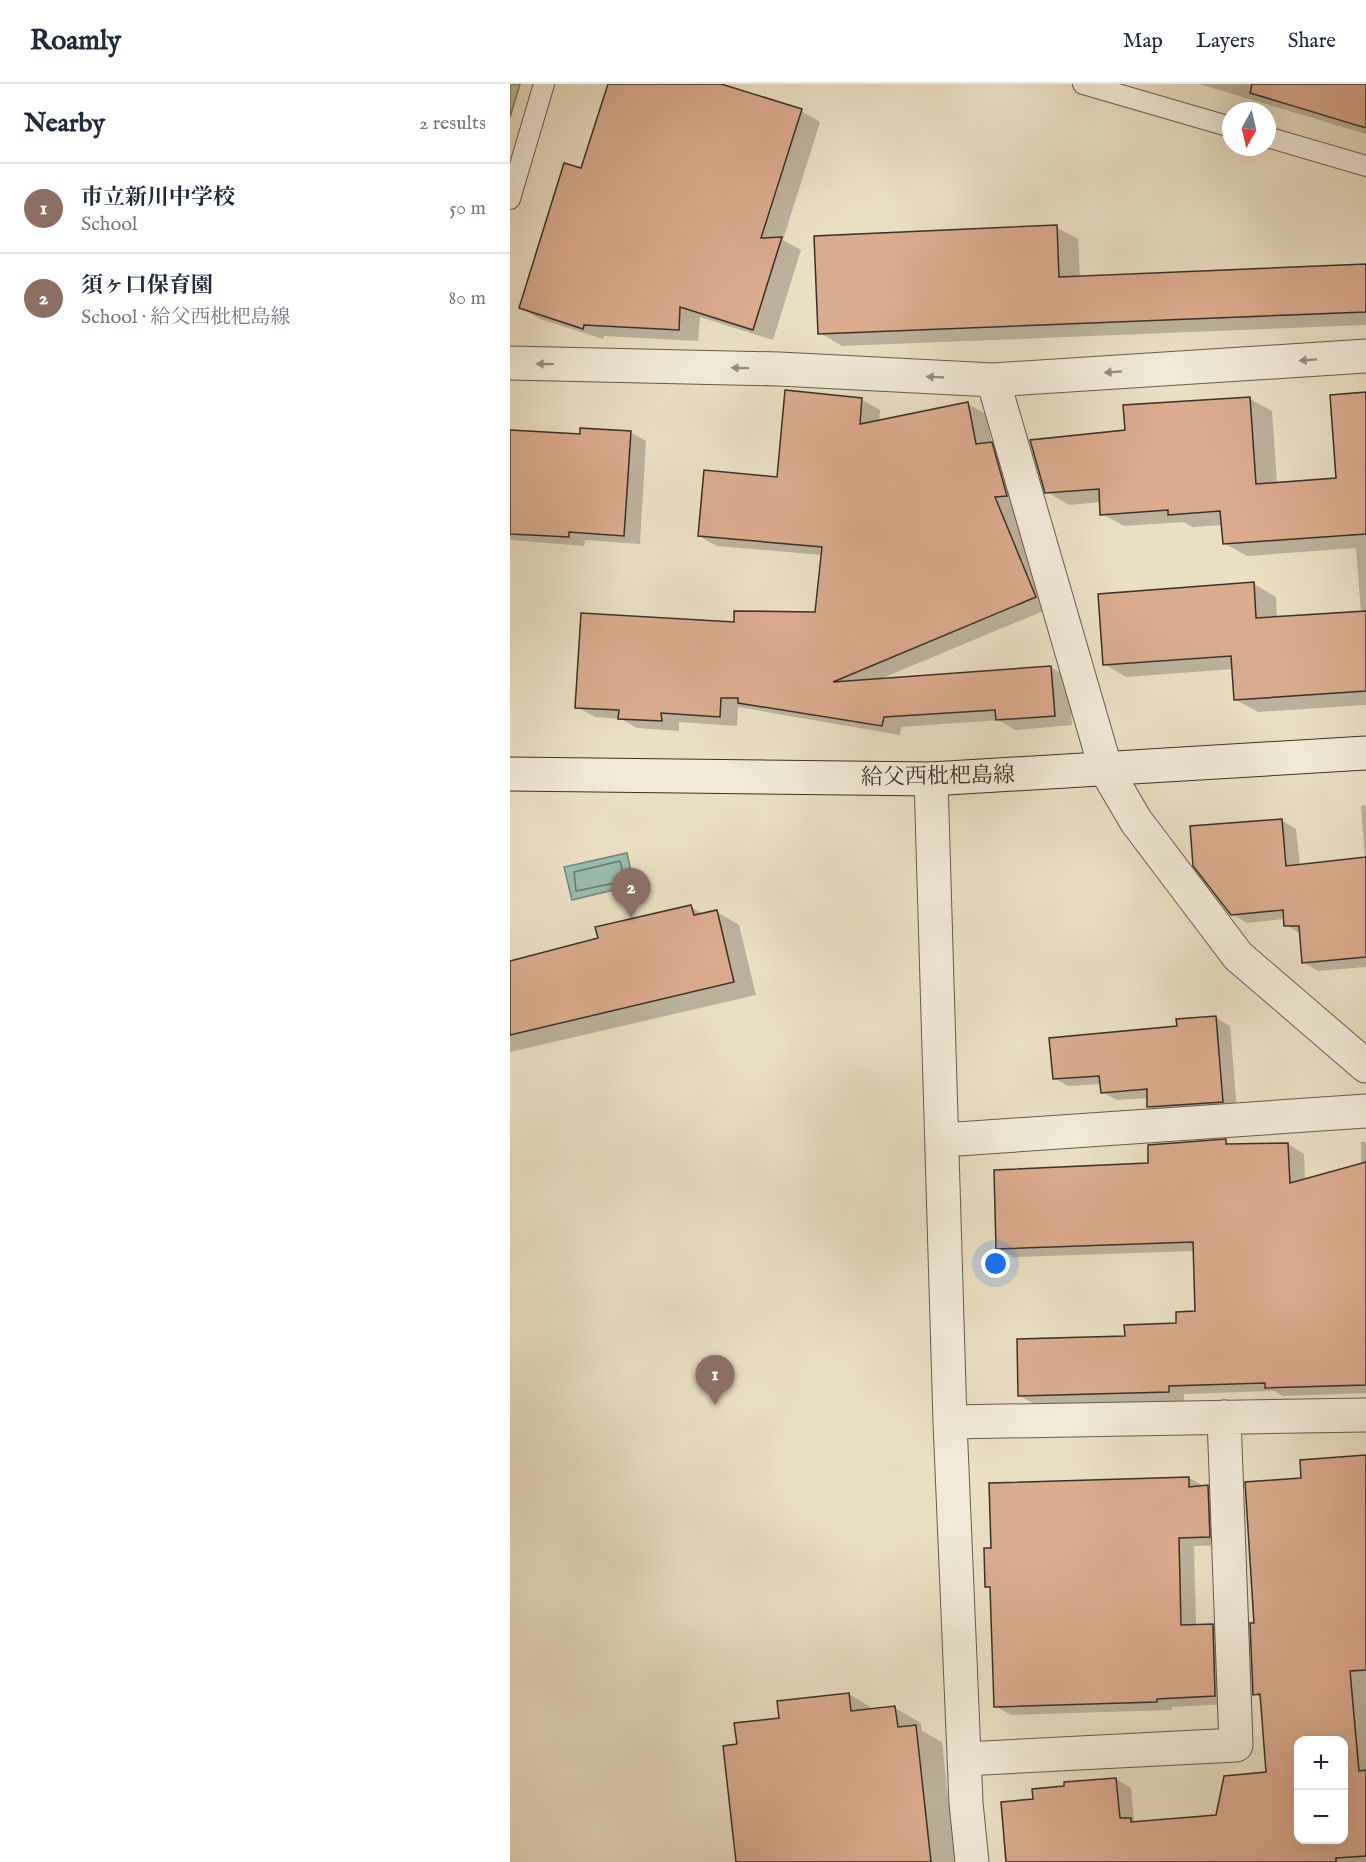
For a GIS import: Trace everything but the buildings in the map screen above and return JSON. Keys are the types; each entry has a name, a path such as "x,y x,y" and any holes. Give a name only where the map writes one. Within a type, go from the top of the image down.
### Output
{"street":[{"path":"510,363 779,369 993,380 1366,356"},
{"path":"993,380 1106,770 1136,821 1238,956 1366,1066"},
{"name":"給父西枇杷島線","path":"510,774 931,779 1366,753"},
{"path":"931,779 950,1422 964,1759 972,1862"},
{"path":"943,1140 1366,1111"},
{"path":"950,1422 1366,1415"},
{"path":"964,1759 1236,1745 1224,1417"}],"lane":[{"path":"510,199 544,84"},
{"path":"1083,84 1222,124"},
{"path":"1276,140 1366,166"}],"shaded area":[{"path":"510,84 520,84 510,117"}],"water":[{"path":"627,853 634,885 572,900 564,867"}],"place":[{"name":"須ヶ口保育園","path":"631,918"},
{"name":"市立新川中学校","path":"715,1405"}]}
